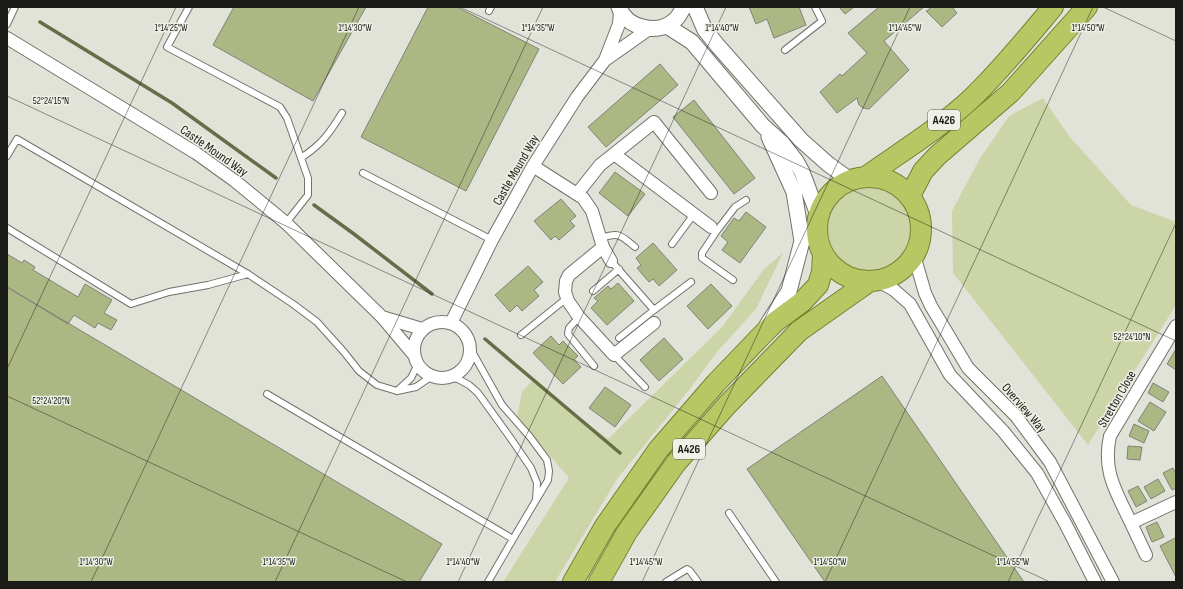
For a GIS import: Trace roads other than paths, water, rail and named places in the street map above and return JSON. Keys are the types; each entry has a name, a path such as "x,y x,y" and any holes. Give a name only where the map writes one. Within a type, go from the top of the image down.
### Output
{"highway":[{"name":"A426","path":"858,178 932,130 971,99 1019,47 1053,7"},
{"name":"A426","path":"910,196 923,171 937,156 1011,92 1087,7"},
{"path":"858,178 883,178 898,185 910,196 918,210 921,225 920,241 914,255 904,267 892,276 874,280 856,279 843,274 832,265 823,254 818,241 818,215 825,200 836,188 858,178"},
{"name":"A426","path":"573,582 605,526 658,450 716,383 762,335 775,322 802,302 818,285 822,272 823,254"},
{"name":"A426","path":"599,582 627,532 658,488 676,463 726,405 799,331 874,280"}],"street":[{"path":"619,9 635,26 649,29 659,29 676,20 684,7"},
{"path":"695,7 705,30 801,140 828,164 858,178"},
{"name":"Castle Mound Way","path":"451,323 492,240 533,166 577,97 605,60 619,24 619,9"},
{"path":"667,26 692,42 763,126 782,144 796,161 802,172 818,215"},
{"name":"Castle Mound Way","path":"605,60 649,29"},
{"name":"Castle Mound Way","path":"7,38 196,153 235,181 286,224 382,317 416,359"},
{"path":"577,194 600,165 654,122 711,193"},
{"path":"762,335 789,291 802,241 794,192 763,126"},
{"path":"614,154 714,230"},
{"path":"533,166 583,198 592,211 602,243 615,265"},
{"path":"602,243 570,275 566,281 565,292 568,302 614,355 654,323"},
{"name":"Overview Way","path":"914,255 925,293 931,306 968,368 1016,416 1050,462 1114,582"},
{"path":"874,280 894,290 910,304 950,375 1003,431 1036,473 1065,523 1095,582"},
{"name":"Castle Mound Way","path":"382,317 422,330"},
{"path":"439,322 451,323 458,327 464,333 470,348 469,358 465,366 458,372 441,378 432,376 424,371 416,359 414,346 417,337 422,330 427,326 439,322"},
{"name":"Stretton Close","path":"1146,555 1112,484 1108,466 1107,450 1110,436 1173,331"},
{"path":"1131,523 1176,502"}],"lane":[{"path":"7,24 15,7"},
{"path":"189,7 167,47 280,107 287,118 308,178 308,195 286,224"},
{"path":"785,50 822,21 815,7"},
{"path":"301,158 316,148 328,136 342,113"},
{"path":"7,156 17,139 248,274 317,322 359,371 377,385 397,391 416,387 432,376"},
{"path":"363,173 492,240"},
{"path":"733,280 702,258 702,253 714,230 735,207 746,200"},
{"path":"672,244 694,214"},
{"path":"7,228 131,304 169,292 208,285 248,274"},
{"path":"602,243 614,234 620,236 635,247"},
{"path":"593,291 615,265 654,310"},
{"path":"619,338 691,282"},
{"path":"521,335 567,298"},
{"path":"579,316 568,328 568,334 594,366"},
{"path":"470,348 502,405 530,437 547,460 549,471 548,480 536,502 488,582"},
{"path":"614,355 645,387"},
{"path":"397,391 411,378 416,359"},
{"path":"450,376 469,385 478,393 531,468 537,484 536,502"},
{"path":"267,394 513,539"},
{"path":"729,513 776,582"},
{"path":"666,582 687,569 698,582"}],"waterway":[{"path":"40,22 172,103 276,178"},
{"path":"314,205 432,294"},
{"path":"485,339 620,453"}]}
